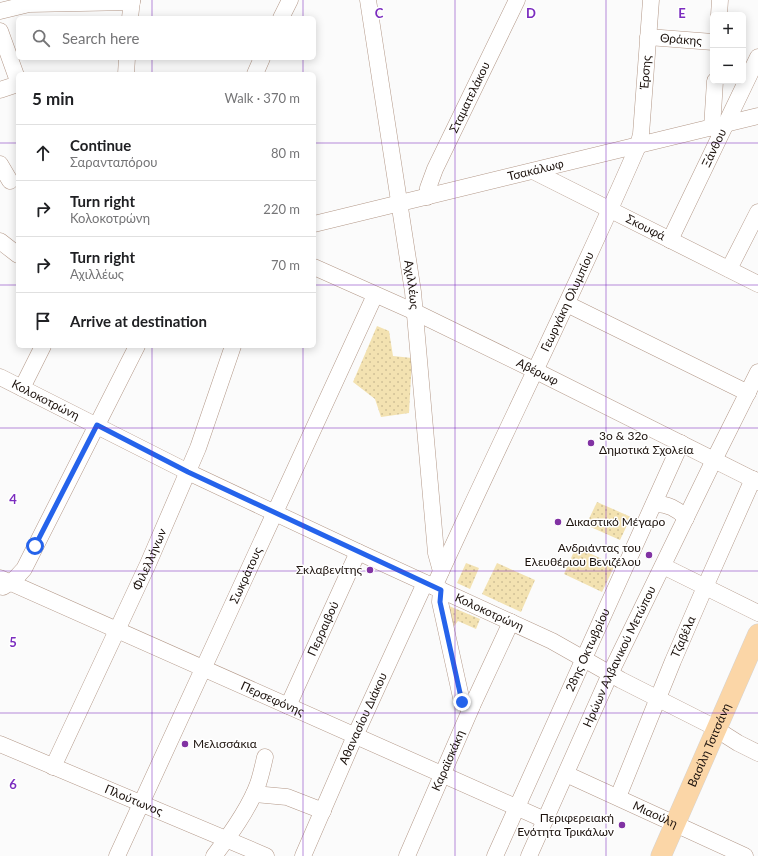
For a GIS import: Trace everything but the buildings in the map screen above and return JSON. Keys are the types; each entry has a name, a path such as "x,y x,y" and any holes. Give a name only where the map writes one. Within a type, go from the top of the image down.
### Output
{"main road":[{"name":"Βασίλη Τσιτσάνη","path":"662,856 758,634"}],"street":[{"path":"282,16 290,0"},
{"name":"Αχιλλέως","path":"368,0 400,204 415,312 436,553 441,571"},
{"name":"Σταματελάκου","path":"427,197 428,188 435,169 517,0"},
{"name":"Έρσης","path":"638,146 641,134 651,0"},
{"path":"719,12 720,0"},
{"path":"0,11 29,4 132,1 130,16"},
{"path":"0,31 16,76"},
{"name":"Θράκης","path":"648,37 710,42"},
{"name":"Ξάνθου","path":"670,240 719,126 758,57"},
{"path":"126,72 127,60"},
{"path":"256,72 261,60"},
{"path":"0,90 16,83"},
{"path":"715,84 719,126"},
{"name":"Τσακάλωφ","path":"316,224 758,116"},
{"name":"Γεωργάκη Ολυμπίου","path":"433,587 611,210 638,146"},
{"path":"0,164 9,182"},
{"name":"Σκουφά","path":"534,170 758,284"},
{"path":"729,269 758,212"},
{"path":"0,241 16,253"},
{"name":"Αβέρωφ","path":"316,268 415,312 756,481"},
{"name":"Σωκράτους","path":"117,856 375,295"},
{"path":"567,304 748,393"},
{"path":"22,388 42,348"},
{"path":"4,583 24,569 136,348"},
{"name":"Φιλελλήνων","path":"54,767 148,564 188,472 205,431 231,348"},
{"name":"Ηρώων Αλβανικού Μετώπου","path":"529,856 610,674 758,372"},
{"name":"Κολοκοτρώνη","path":"0,377 188,472 552,641 758,754"},
{"name":"28ης Οκτωβρίου","path":"495,856 681,443"},
{"name":"Τζαβέλα","path":"618,797 705,587 756,481"},
{"path":"654,504 662,504 670,507 686,518"},
{"name":"Περραιβού","path":"288,706 358,552"},
{"path":"663,566 758,613"},
{"name":"Περσεφόνης","path":"4,583 117,630 545,820"},
{"path":"433,587 440,602 462,702 472,706"},
{"name":"Αθανασίου Διάκου","path":"303,856 355,736 433,587"},
{"name":"Καραϊσκάκη","path":"407,856 472,706 511,622"},
{"name":"Πλούτωνος","path":"0,744 266,856"},
{"path":"214,856 227,839 254,794 265,757"},
{"name":"Μιαούλη","path":"566,774 676,823 744,856"},
{"path":"254,794 287,797 323,811"}],"shaded area":[{"path":"377,326 389,331 393,356 412,358 409,413 381,417 375,399 353,382"},
{"path":"597,502 631,517 620,540 586,525"},
{"path":"576,547 615,565 602,592 564,574"},
{"path":"466,563 479,568 470,589 457,583"},
{"path":"497,563 535,580 521,612 482,594"},
{"path":"442,603 480,619 476,629 458,621 449,633"}],"place":[{"name":"3ο & 32ο Δημοτικά Σχολεία","path":"591,443"},
{"name":"Δικαστικό Μέγαρο","path":"558,522"},
{"name":"Ανδριάντας του Ελευθέριου Βενιζέλου","path":"649,555"},
{"name":"Σκλαβενίτης","path":"370,570"},
{"name":"Μελισσάκια","path":"185,744"},
{"name":"Περιφερειακή Ενότητα Τρικάλων","path":"622,825"}],"route":[{"path":"35,546 97,425 188,472 441,590 440,602 462,702"}]}
